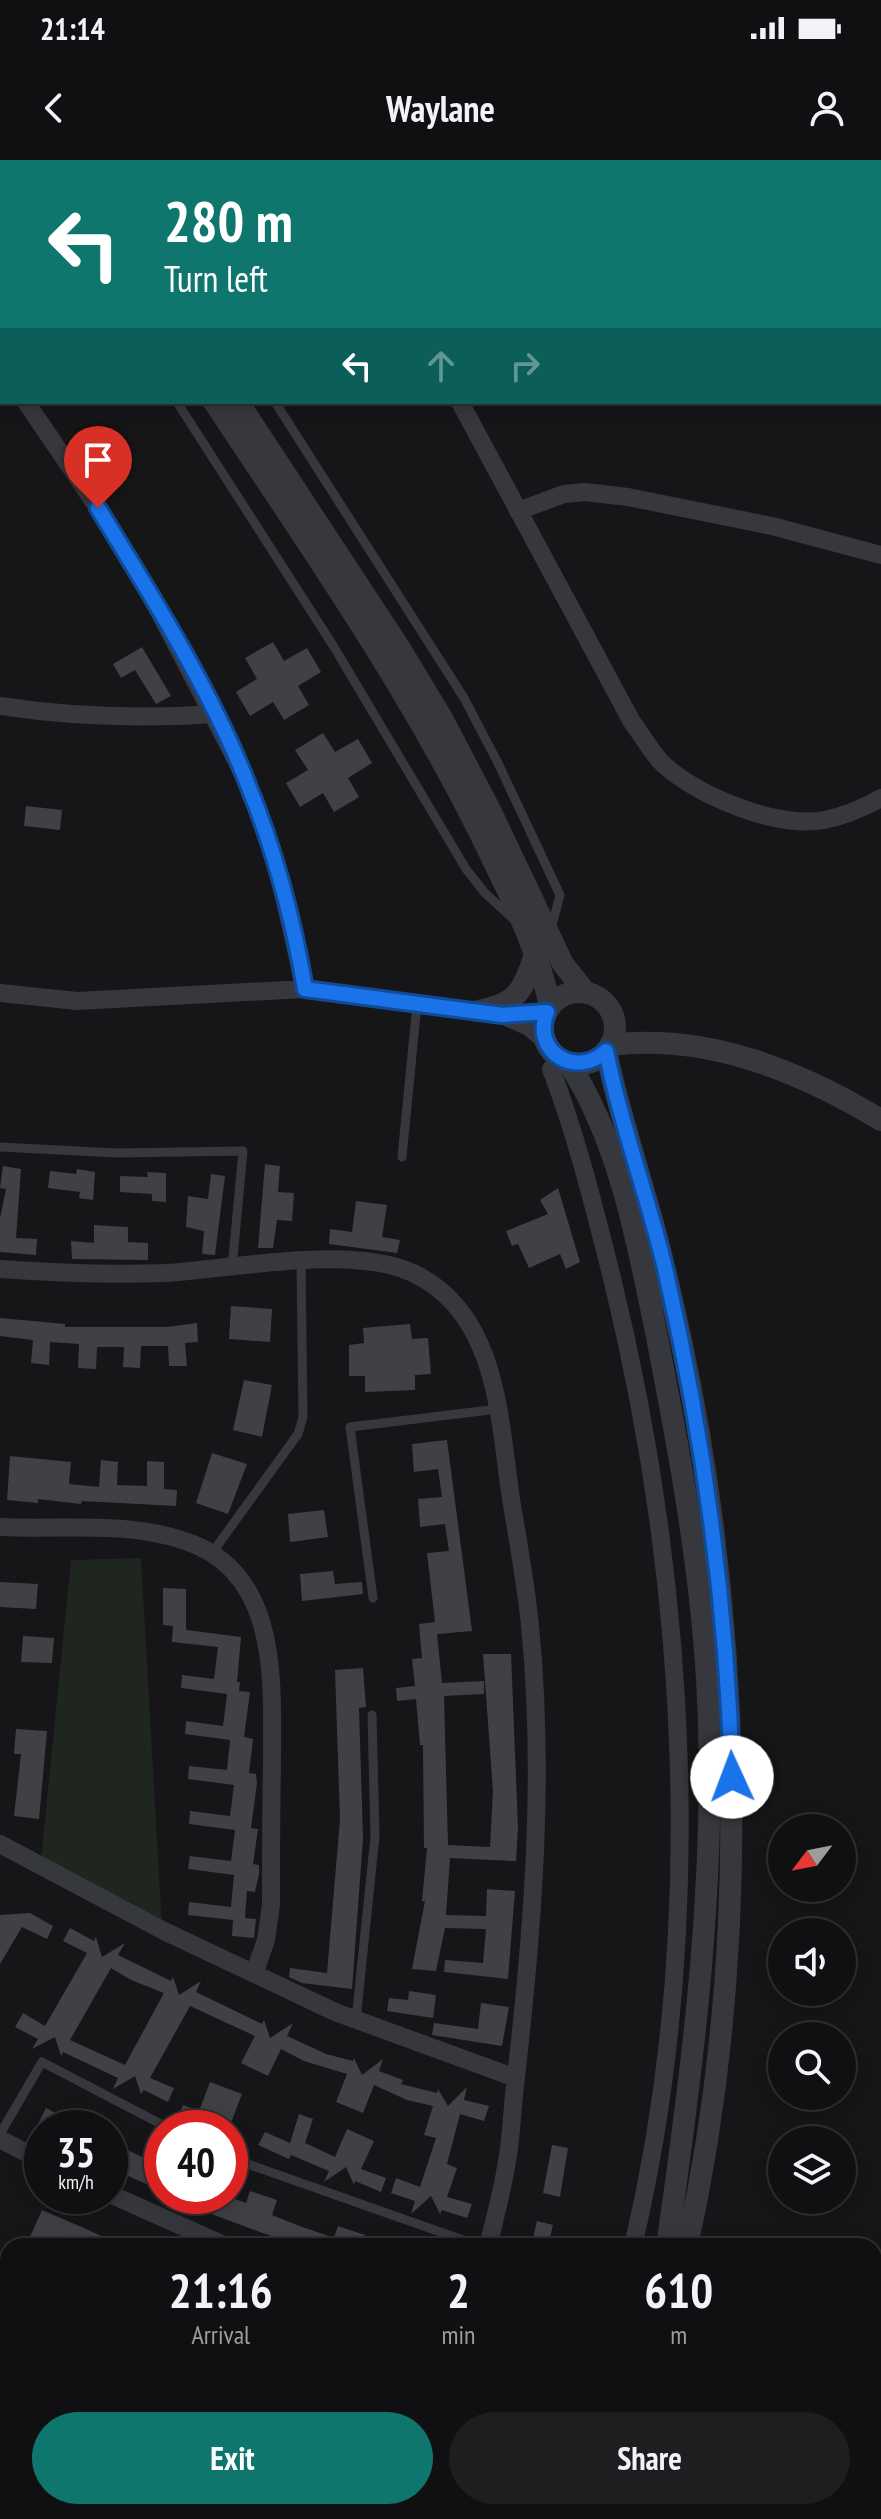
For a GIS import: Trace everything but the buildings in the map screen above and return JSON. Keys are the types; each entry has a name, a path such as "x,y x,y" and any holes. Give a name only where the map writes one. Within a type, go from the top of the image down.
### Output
{"street":[{"path":"27,404 98,508 152,598 215,714 248,783 277,866 296,936 305,989"},
{"path":"215,404 334,583 466,803 523,928 548,1010"},
{"path":"239,404 399,647 443,720 573,981 586,993 601,1000 627,1028 662,1042"},
{"path":"461,404 632,722 660,761 688,785 722,802 771,816 821,821 856,811 881,798"},
{"path":"518,511 564,494 585,492 628,497 772,526 881,555"},
{"path":"0,706 53,714 147,719 215,714"},
{"path":"478,1011 499,1007 516,997 526,983 534,957"},
{"path":"0,993 77,1001 305,989 502,1015 529,1027 545,1041 554,1055 629,1346 651,1457 672,1639 678,1743 678,1879 673,1976 660,2100 635,2238"},
{"path":"545,1041 543,1021 548,1010 566,994 586,993"},
{"path":"502,1015 548,1010"},
{"path":"612,1015 615,1030 608,1048 613,1087 665,1269 694,1408 716,1556 730,1723 732,1804 722,2002 707,2136 688,2238"},
{"path":"613,1087 628,1056 662,1042"},
{"path":"559,1066 587,1063 608,1048 662,1042 707,1048 774,1067 832,1091 881,1120"},
{"path":"559,1066 590,1096 608,1142 644,1274 690,1516 707,1680 708,1837 703,1934 695,2042 668,2238"},
{"path":"0,1269 78,1275 301,1262 380,1262 412,1273 442,1290 462,1313 484,1350 498,1409 530,1624 537,1793 528,1987 509,2151 490,2238"},
{"path":"0,1527 150,1531 186,1540 212,1553 245,1585 262,1622 272,1665 271,1905 266,1940 254,1974"},
{"path":"0,1844 84,1890 254,1974 356,2020 516,2078"},
{"path":"0,2136 24,2150"},
{"path":"128,2202 208,2238"}],"lane":[{"path":"178,404 318,621 466,869 485,893 523,928"},
{"path":"276,404 432,645 497,761 560,895 550,937"},
{"path":"402,1157 417,1004"},
{"path":"0,1147 117,1153 243,1151 232,1268"},
{"path":"212,1553 298,1434 303,1417 301,1262"},
{"path":"373,1598 350,1427 498,1409"},
{"path":"356,2020 375,1836 372,1715"},
{"path":"0,2136 42,2062 144,2115"},
{"path":"248,2164 457,2238"}],"shaded area":[{"path":"141,1558 162,1928 41,1860 71,1560"}],"route":[{"path":"98,508 152,598 215,714 248,783 277,866 296,936 305,989 502,1015 547,1012 543,1033 554,1055 576,1065 598,1059 606,1051 619,1111 665,1269 694,1408 716,1556 732,1777"}]}
